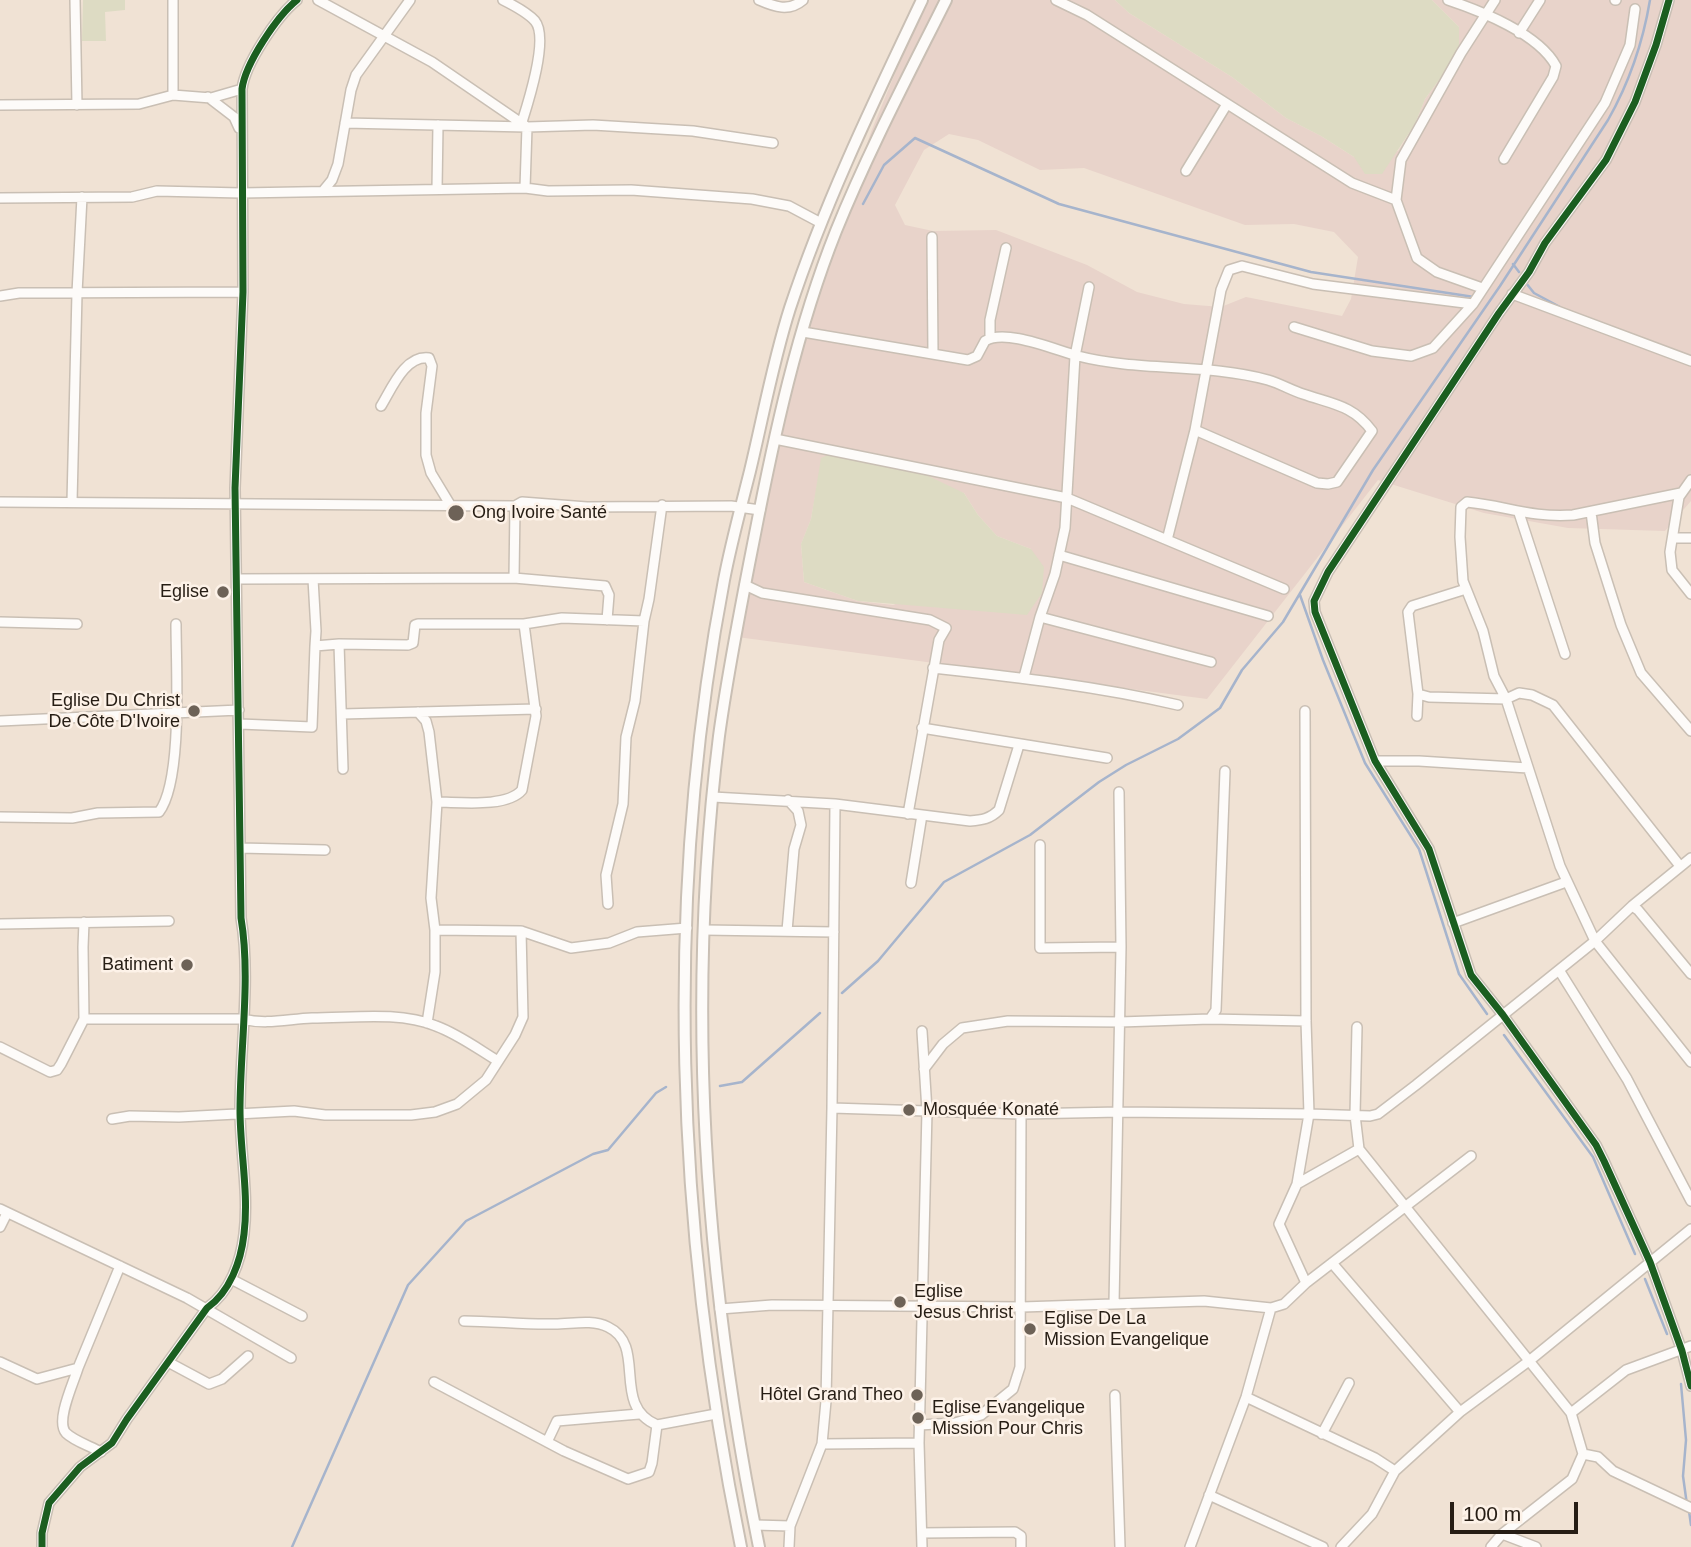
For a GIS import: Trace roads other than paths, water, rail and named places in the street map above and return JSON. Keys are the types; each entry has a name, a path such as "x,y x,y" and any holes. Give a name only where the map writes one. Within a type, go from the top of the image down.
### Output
{"main road":[{"path":"741,1547 716,1414 701,1310 690,1195 684,1016 694,801 725,577 778,350 821,223 922,0"},
{"path":"759,1547 725,1357 703,1095 704,930 719,738 733,647 760,510 803,332 836,232 874,145 946,0"}],"street":[{"path":"75,0 76,105"},
{"path":"173,0 173,95"},
{"path":"42,1547 42,1533 49,1503 80,1467 112,1443 207,1308 219,1299 231,1279 244,1234 240,1113 246,958 241,918 235,457 243,292 242,89 245,74 269,34 286,9 297,0"},
{"path":"318,0 384,34 463,81 524,125"},
{"path":"323,191 332,180 338,164 356,75 410,0"},
{"path":"759,0 780,8 794,7 803,0"},
{"path":"1056,0 1087,15 1352,183 1396,200"},
{"path":"1448,0 1486,13 1519,33 1549,54 1556,66 1553,77 1504,159"},
{"path":"1482,288 1437,272 1417,258 1396,200 1401,160 1450,71 1495,0"},
{"path":"1519,33 1541,0"},
{"path":"1669,0 1635,102 1606,160 1545,243 1529,272 1328,572 1314,601 1315,612 1375,761 1429,849 1471,975 1596,1145 1686,1348 1691,1386"},
{"path":"508,1 535,22 538,36 535,79 524,125 525,188"},
{"path":"1294,327 1372,351 1411,356 1433,348 1473,304 1605,103 1630,45 1635,9"},
{"path":"0,105 139,104 173,95 208,97 242,89"},
{"path":"208,97 234,117 242,133"},
{"path":"1186,171 1227,104"},
{"path":"345,123 593,125 653,128 773,143"},
{"path":"437,189 438,125"},
{"path":"0,198 132,197 157,191 241,193 525,188 548,191 631,190 752,199 789,206 821,223"},
{"path":"72,502 82,197"},
{"path":"932,237 933,354"},
{"path":"990,338 990,320 1006,248"},
{"path":"1167,540 1195,430 1222,290 1229,270 1242,265 1313,284 1473,304"},
{"path":"1024,677 1065,528 1075,356 1090,286"},
{"path":"0,296 77,292 243,292"},
{"path":"1512,295 1691,360"},
{"path":"803,332 972,359 990,338 1001,336 1075,356 1130,366 1258,378 1336,403 1362,418 1372,431 1337,482 1328,484 1317,483 1195,430"},
{"path":"381,406 408,365 421,357 429,358 432,366 426,413 428,466 451,506"},
{"path":"775,439 1067,498 1284,589"},
{"path":"1691,480 1681,493 1670,552 1672,570 1691,594"},
{"path":"1681,493 1591,512 1576,519 1519,513 1471,503 1463,505 1460,537 1462,575 1466,589 1483,631 1494,676 1506,699 1566,882 1595,941 1687,1050 1691,1062"},
{"path":"0,502 515,506 522,502 587,507 662,505 760,510"},
{"path":"608,904 606,875 624,804 626,737 635,701 662,505"},
{"path":"514,578 515,506"},
{"path":"1591,512 1595,543 1621,625 1641,673 1691,731"},
{"path":"1519,513 1565,654"},
{"path":"1673,538 1691,538"},
{"path":"1059,555 1268,616"},
{"path":"237,579 514,578 605,586 609,595 607,620"},
{"path":"240,724 312,727 316,631 313,579"},
{"path":"745,585 762,593 930,620 946,628 939,640 933,668 908,814"},
{"path":"1417,716 1418,694 1408,612 1412,606 1466,589"},
{"path":"1040,617 1211,662"},
{"path":"315,646 408,645 412,643 415,625 418,624 524,624 562,618 644,621"},
{"path":"0,622 77,624"},
{"path":"0,817 72,818 99,813 159,813 172,781 177,713 176,624"},
{"path":"437,802 503,802 518,795 523,782 536,709 524,624"},
{"path":"339,644 343,769"},
{"path":"933,668 1024,677 1137,695 1178,705"},
{"path":"1418,694 1429,697 1506,699 1519,693 1532,695 1553,705 1680,866"},
{"path":"342,714 536,709"},
{"path":"0,721 239,710"},
{"path":"1305,711 1309,1114 1297,1184 1279,1224 1306,1283"},
{"path":"418,712 426,721 429,732 437,802 431,898 435,930 435,972 427,1023"},
{"path":"922,728 1107,758"},
{"path":"713,797 835,804 970,821 992,817 999,810 1019,745"},
{"path":"1375,761 1528,768"},
{"path":"1210,1019 1216,1010 1224,771"},
{"path":"1114,1303 1121,947 1119,792"},
{"path":"787,931 794,849 801,825 798,811 788,800"},
{"path":"789,1547 790,1526 822,1444 828,1305 835,804"},
{"path":"911,883 922,816"},
{"path":"1040,845 1040,947 1121,947"},
{"path":"240,848 325,850"},
{"path":"832,1108 1021,1114 1378,1114 1595,941 1632,906 1691,858"},
{"path":"1453,923 1566,882"},
{"path":"1632,906 1691,974"},
{"path":"0,924 169,921"},
{"path":"0,1047 50,1072 57,1070 84,1019 84,922"},
{"path":"435,930 521,931 570,948 609,943 637,932 687,928"},
{"path":"704,930 834,932"},
{"path":"112,1119 130,1116 179,1117 294,1111 325,1115 411,1115 435,1112 457,1104 486,1080 515,1035 523,1017 521,931"},
{"path":"1559,970 1627,1079 1691,1201"},
{"path":"84,1019 242,1019 266,1023 309,1018 394,1018 440,1027 498,1061"},
{"path":"924,1070 943,1045 962,1028 1008,1021 1306,1021"},
{"path":"1357,1027 1355,1115 1359,1149 1571,1413 1583,1454 1572,1479 1502,1534 1491,1547"},
{"path":"922,1031 927,1111 919,1425 922,1547"},
{"path":"919,1425 955,1423 981,1415 1013,1389 1020,1367 1022,1307 1021,1114"},
{"path":"1297,1184 1359,1149"},
{"path":"720,1309 772,1304 1022,1307 1204,1301 1271,1308 1284,1304 1306,1283 1471,1156"},
{"path":"0,1227 4,1211 207,1308 291,1358"},
{"path":"1341,1547 1372,1514 1395,1471 1460,1412 1691,1229"},
{"path":"1332,1264 1460,1412"},
{"path":"101,1452 67,1434 62,1427 61,1418 78,1368 120,1266"},
{"path":"231,1279 302,1316"},
{"path":"1190,1547 1246,1397 1271,1308"},
{"path":"464,1321 588,1323 606,1326 616,1332 625,1345 633,1399 639,1414"},
{"path":"1571,1413 1626,1370 1686,1348"},
{"path":"168,1362 209,1384 222,1379 248,1356"},
{"path":"0,1362 37,1379 78,1368"},
{"path":"434,1382 547,1442 630,1479 649,1472 657,1425"},
{"path":"1322,1434 1349,1382"},
{"path":"1115,1395 1120,1547"},
{"path":"1246,1397 1375,1458 1395,1471"},
{"path":"547,1442 557,1421 639,1414 657,1425 716,1414"},
{"path":"822,1444 919,1443"},
{"path":"1583,1454 1598,1457 1613,1471 1691,1508"},
{"path":"1209,1495 1324,1547"},
{"path":"755,1525 790,1526"},
{"path":"922,1533 1015,1532 1021,1536 1021,1547"},
{"path":"1502,1534 1536,1547"}],"waterway":[{"path":"842,993 878,961 944,882 1030,835 1099,782 1178,739 1220,708 1242,670 1283,622 1373,470 1500,286 1608,120 1634,62 1650,0"},
{"path":"863,204 884,165 915,138 1059,204 1311,272 1474,297"},
{"path":"1513,264 1519,272"},
{"path":"1526,283 1534,293 1560,307"},
{"path":"1300,595 1365,763 1419,849 1459,974 1487,1014"},
{"path":"720,1086 742,1082 820,1013"},
{"path":"1504,1035 1593,1157 1635,1254"},
{"path":"292,1547 408,1285 466,1221 593,1154 608,1150 656,1093 666,1087"},
{"path":"1645,1279 1667,1334"},
{"path":"1681,1384 1686,1440 1683,1476 1687,1505"},
{"path":"1689,1511 1691,1525"}],"place":[{"name":"Ong Ivoire Santé","path":"456,513"},
{"name":"Eglise","path":"223,592"},
{"name":"Eglise Du Christ De Côte D'Ivoire","path":"194,711"},
{"name":"Batiment","path":"187,965"},
{"name":"Mosquée Konaté","path":"909,1110"},
{"name":"Eglise Jesus Christ","path":"900,1302"},
{"name":"Eglise De La Mission Evangelique","path":"1030,1329"},
{"name":"Hôtel Grand Theo","path":"917,1395"},
{"name":"Eglise Evangelique Mission Pour Chris","path":"918,1418"}]}
